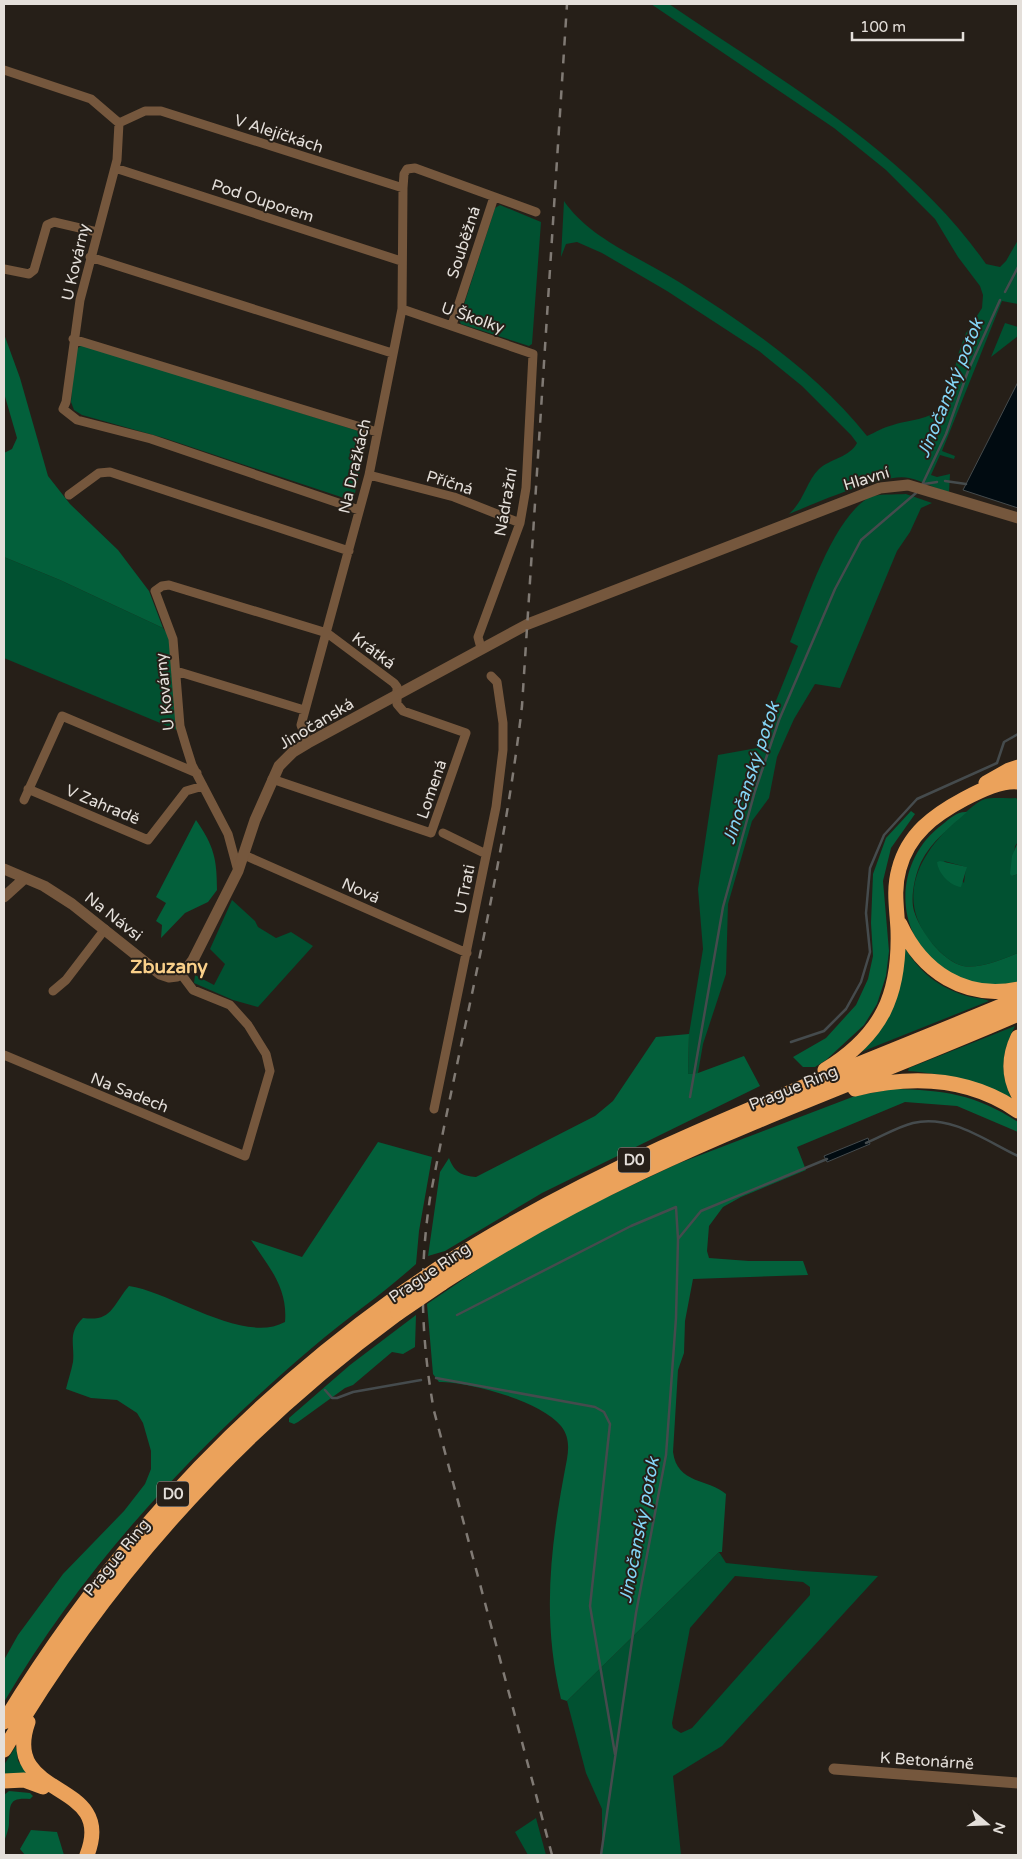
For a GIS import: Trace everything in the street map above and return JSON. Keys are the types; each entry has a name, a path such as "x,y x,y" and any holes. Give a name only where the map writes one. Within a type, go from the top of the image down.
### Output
{"highway":[{"path":"971,796 1000,774 1018,767"},
{"path":"995,786 1018,773"},
{"path":"788,1093 847,1056 874,1028 888,1001 896,975 898,946 896,882 900,863 910,843 934,817 971,796 995,786 1009,782 1018,782"},
{"path":"898,918 918,955 930,968 947,980 985,992 1018,989"},
{"name":"Prague Ring","path":"4,1750 42,1688 108,1593 199,1487 290,1399 442,1266 518,1220 588,1183 678,1140 1018,999"},
{"name":"Prague Ring","path":"4,1722 50,1650 88,1597 178,1490 226,1440 283,1387 337,1341 397,1306 442,1283 520,1235 599,1193 698,1146 1018,1014"},
{"path":"1018,1037 1011,1058 1011,1070 1018,1094"},
{"path":"807,1100 880,1083 928,1080 974,1088 991,1095 1018,1111"},
{"path":"42,1688 23,1734 22,1755 34,1774 70,1797 85,1813 92,1830 87,1855"},
{"path":"4,1781 14,1779 33,1782 54,1793 72,1806 79,1814 85,1828 86,1842 82,1855"}],"street":[{"path":"4,70 91,100 119,123"},
{"name":"V Alejíčkách","path":"119,123 145,111 170,113 403,188"},
{"name":"U Kovárny","path":"119,123 120,133 115,168 90,257 74,339 66,402 63,409 77,420 151,439 359,510"},
{"name":"Pod Ouporem","path":"115,168 401,261"},
{"path":"403,188 404,174 407,169 415,168 536,212"},
{"name":"Na Dražkách","path":"308,743 301,725 304,710 327,633 369,475 402,309 403,188"},
{"name":"Souběžná","path":"452,325 494,197"},
{"path":"4,269 29,274 34,270 47,225 54,222 97,232"},
{"path":"90,257 392,353"},
{"name":"U Školky","path":"402,309 533,354"},
{"path":"74,339 377,432"},
{"name":"Nádražní","path":"481,648 478,637 520,523 526,488 533,354"},
{"path":"69,495 99,473 110,472 349,551"},
{"name":"Příčná","path":"369,475 454,498 520,523"},
{"name":"Hlavní","path":"549,616 880,488 900,485 1018,518"},
{"name":"Krátká","path":"155,591 162,586 169,585 327,633 394,683 397,687 397,694"},
{"name":"U Kovárny","path":"155,591 173,639 180,726 192,764 228,834 238,871"},
{"name":"Jinočanská","path":"181,974 193,960 238,871 272,779 287,757 308,743 481,648 549,616"},
{"path":"176,671 304,710"},
{"name":"U Trati","path":"434,1108 496,807 503,750 503,722 497,682 491,676"},
{"name":"Lomená","path":"272,779 431,833 466,733 403,710 398,704 397,694"},
{"path":"24,800 62,716 197,773"},
{"name":"V Zahradě","path":"28,789 148,840 186,791 203,786"},
{"path":"443,833 486,854"},
{"name":"Nová","path":"244,855 467,953"},
{"name":"Na Návsi","path":"4,869 59,895 105,929 160,974 169,977 181,974"},
{"path":"4,898 25,878"},
{"path":"53,991 66,980 105,929"},
{"name":"Na Sadech","path":"4,1055 246,1156 270,1071 266,1054 248,1025 230,1005 193,990 181,974"},
{"name":"K Betonárně","path":"834,1769 1018,1783"}],"green space":[{"path":"651,4 669,4 840,120 919,187 955,224 986,264 1000,267 1006,261 1018,240 1018,304 1002,301 942,451 955,456 954,459 940,455 931,475 937,477 950,474 949,492 914,479 898,477 849,490 789,514 819,469 854,448 857,443 851,435 802,386 759,351 667,291 602,253 577,242 566,244 561,257 564,201 575,214 602,237 705,298 780,352 826,391 867,436 883,428 929,416 941,408 946,402 966,333 982,308 983,295 980,286 958,257 935,219 886,170 834,128"},
{"path":"500,205 541,222 532,344 529,346 461,324 459,320 495,208"},
{"path":"1005,323 1018,327 1018,336 991,357"},
{"path":"4,334 20,378 48,476 70,504 118,550 149,591 163,628 60,580 4,557 4,453 12,449 17,438 4,393"},
{"path":"82,345 365,433 367,437 354,498 350,500 164,438 82,415 74,410 71,402 75,350"},
{"path":"906,494 932,503 921,508 910,532 897,551 840,688 815,684 794,719 777,757 769,798 752,821 728,904 726,974 703,1044 698,1073 688,1074 689,1034 703,949 698,889 718,755 757,748 798,646 790,642 821,564 843,524 855,509 872,496"},
{"path":"4,557 60,580 163,628 170,637 177,730 4,658"},
{"path":"1016,798 1018,800 1018,842 1015,846 1012,876 1018,874 1018,953 984,965 963,966 941,953 930,941 920,925 914,909 913,893 916,877 922,862 931,848 969,809 985,799","holes":["944,861 966,867 964,883"]},
{"path":"911,811 915,814 891,848 883,881 889,951 886,976 877,1004 864,1025 826,1060 815,1067 803,1067 793,1057 826,1038 856,1005 868,979 873,956 871,923 873,874 886,838"},
{"path":"967,812 935,841 921,862 914,886 914,911 921,927 933,944 955,963 969,967 976,966 991,963 1018,953 1018,982 988,984 956,977 925,952 914,934 907,915 905,895 908,875 915,856 927,839 951,817"},
{"path":"196,820 211,845 215,861 217,890 208,902 185,913 161,938 162,925 156,921 166,903 156,897"},
{"path":"1018,842 1018,874 1012,876 1010,874 1012,856"},
{"path":"937,862 967,867 961,887 949,882 942,874"},
{"path":"232,900 255,921 258,927 276,938 291,932 313,946 258,1007 233,1000 194,983 195,975 214,985 225,964 210,949"},
{"path":"904,946 923,971 938,983 957,993 989,1001 861,1052"},
{"path":"1015,1026 1007,1044 1004,1062 1005,1081 1012,1099 987,1087 961,1079 908,1071 909,1068"},
{"path":"689,1034 688,1074 698,1073 744,1056 760,1086 542,1193 445,1251 428,1256 440,1172 449,1158 456,1170 467,1176 476,1177 595,1116 613,1101 656,1037"},
{"path":"893,1089 944,1092 988,1105 1018,1122 1018,1132 957,1106 905,1102 797,1147 806,1170 741,1197 723,1207 709,1226 707,1251 709,1258 749,1261 803,1261 808,1275 693,1279 685,1321 684,1353 678,1370 673,1452 676,1462 687,1475 726,1494 722,1552 719,1552 567,1701 561,1699 551,1638 550,1579 556,1520 568,1455 566,1434 561,1426 551,1417 522,1401 486,1389 439,1382 433,1374 427,1304 533,1232 677,1164 855,1096"},
{"path":"378,1142 432,1157 419,1231 416,1264 326,1336 269,1386 225,1426 184,1468 105,1557 35,1652 4,1702 4,1660 18,1635 63,1574 124,1511 145,1484 151,1469 151,1451 143,1423 137,1413 117,1400 91,1398 66,1389 73,1362 73,1334 78,1324 83,1318 93,1319 106,1315 129,1286 166,1297 207,1315 249,1327 268,1327 285,1322 283,1299 276,1278 251,1240 302,1257"},
{"path":"416,1315 415,1347 403,1354 392,1352 353,1385 345,1388 298,1422 294,1424 289,1422 289,1418 350,1365"},
{"path":"719,1552 726,1563 878,1576 722,1746 673,1776 681,1855 602,1855 602,1809 586,1773 567,1701","holes":["735,1576 803,1582 810,1587 810,1595 692,1728 681,1733 673,1728 672,1723 690,1628"]},
{"path":"16,1746 18,1761 28,1774 4,1775 4,1765"},
{"path":"9,1791 30,1793 33,1796 30,1799 18,1799 10,1807 8,1828 4,1842 4,1795"},
{"path":"536,1818 546,1855 528,1855 515,1832"},
{"path":"31,1830 57,1832 64,1855 25,1855 20,1849"}],"shaded area":[{"path":"1018,382 1018,508 963,490"},
{"path":"868,1138 870,1144 827,1162 824,1156"}],"waterway":[{"name":"Jinočanský potok","path":"1005,292 1018,267"},
{"name":"Jinočanský potok","path":"922,485 946,434 968,371 1000,300"},
{"path":"945,481 966,484"},
{"path":"924,484 937,482"},
{"name":"Jinočanský potok","path":"690,1097 723,907 755,791 779,720 835,589 861,540 916,493"},
{"path":"791,1042 824,1031 846,1009 861,982 870,952 866,913 870,868 884,835 917,799 997,763 1004,742 1018,734"},
{"path":"866,1143 913,1123 941,1122 968,1130 1018,1156"},
{"path":"678,1239 701,1211 827,1159"},
{"name":"Jinočanský potok","path":"457,1315 631,1226 676,1207 678,1239 676,1318 666,1455 636,1613 601,1855"},
{"path":"436,1378 595,1407 604,1412 610,1424 590,1606 615,1754"},
{"path":"325,1390 332,1398 337,1398 353,1392 421,1380"}],"railway":[{"path":"552,1855 434,1411 426,1358 423,1278 426,1225 430,1198 493,891 514,768 522,706 567,4"}],"district":[{"name":"Zbuzany","path":"169,966"}]}
